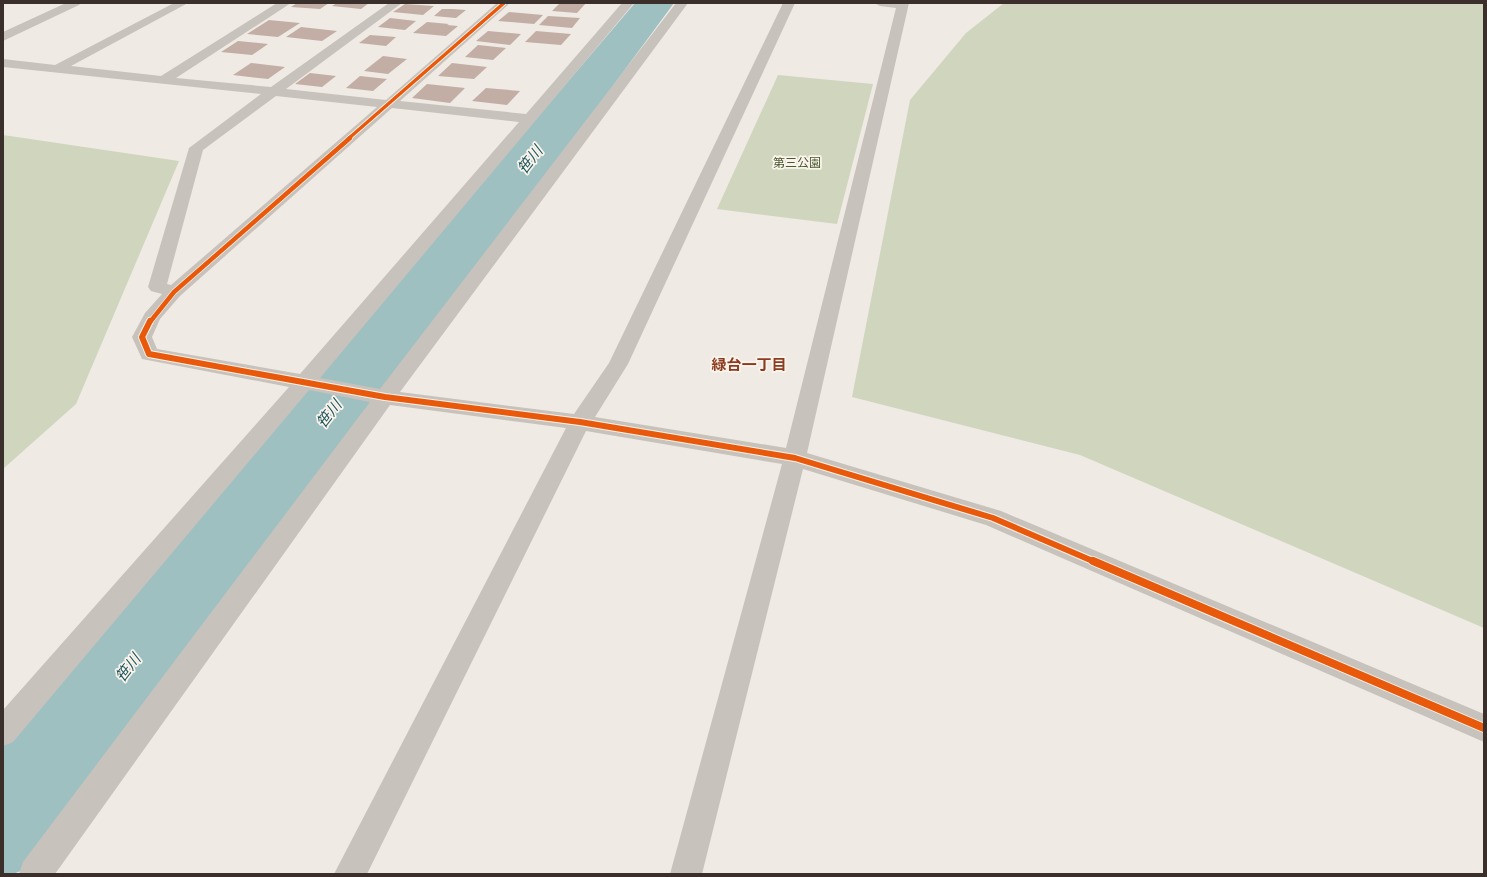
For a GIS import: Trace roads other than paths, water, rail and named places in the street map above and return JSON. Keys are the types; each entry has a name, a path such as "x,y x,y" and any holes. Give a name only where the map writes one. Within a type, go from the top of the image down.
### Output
{"street":[{"path":"3,37 74,3"},
{"path":"57,69 182,3"},
{"path":"162,80 285,3"},
{"path":"174,292 157,287 196,148 396,3"},
{"path":"504,3 174,292 152,318 142,337 149,354 374,395 580,422 795,458 993,518 1484,728"},
{"path":"3,732 317,384 530,119 628,3"},
{"path":"34,874 374,395 682,3"},
{"path":"350,874 580,422 618,364 790,3"},
{"path":"686,874 795,458 903,4 880,3"},
{"path":"3,63 530,119"}],"waterway":[{"name":"笹川","path":"3,825 655,3"}],"district":[{"name":"緑台一丁目","path":"749,365"}],"park label":[{"name":"第三公園","path":"797,163"}]}
